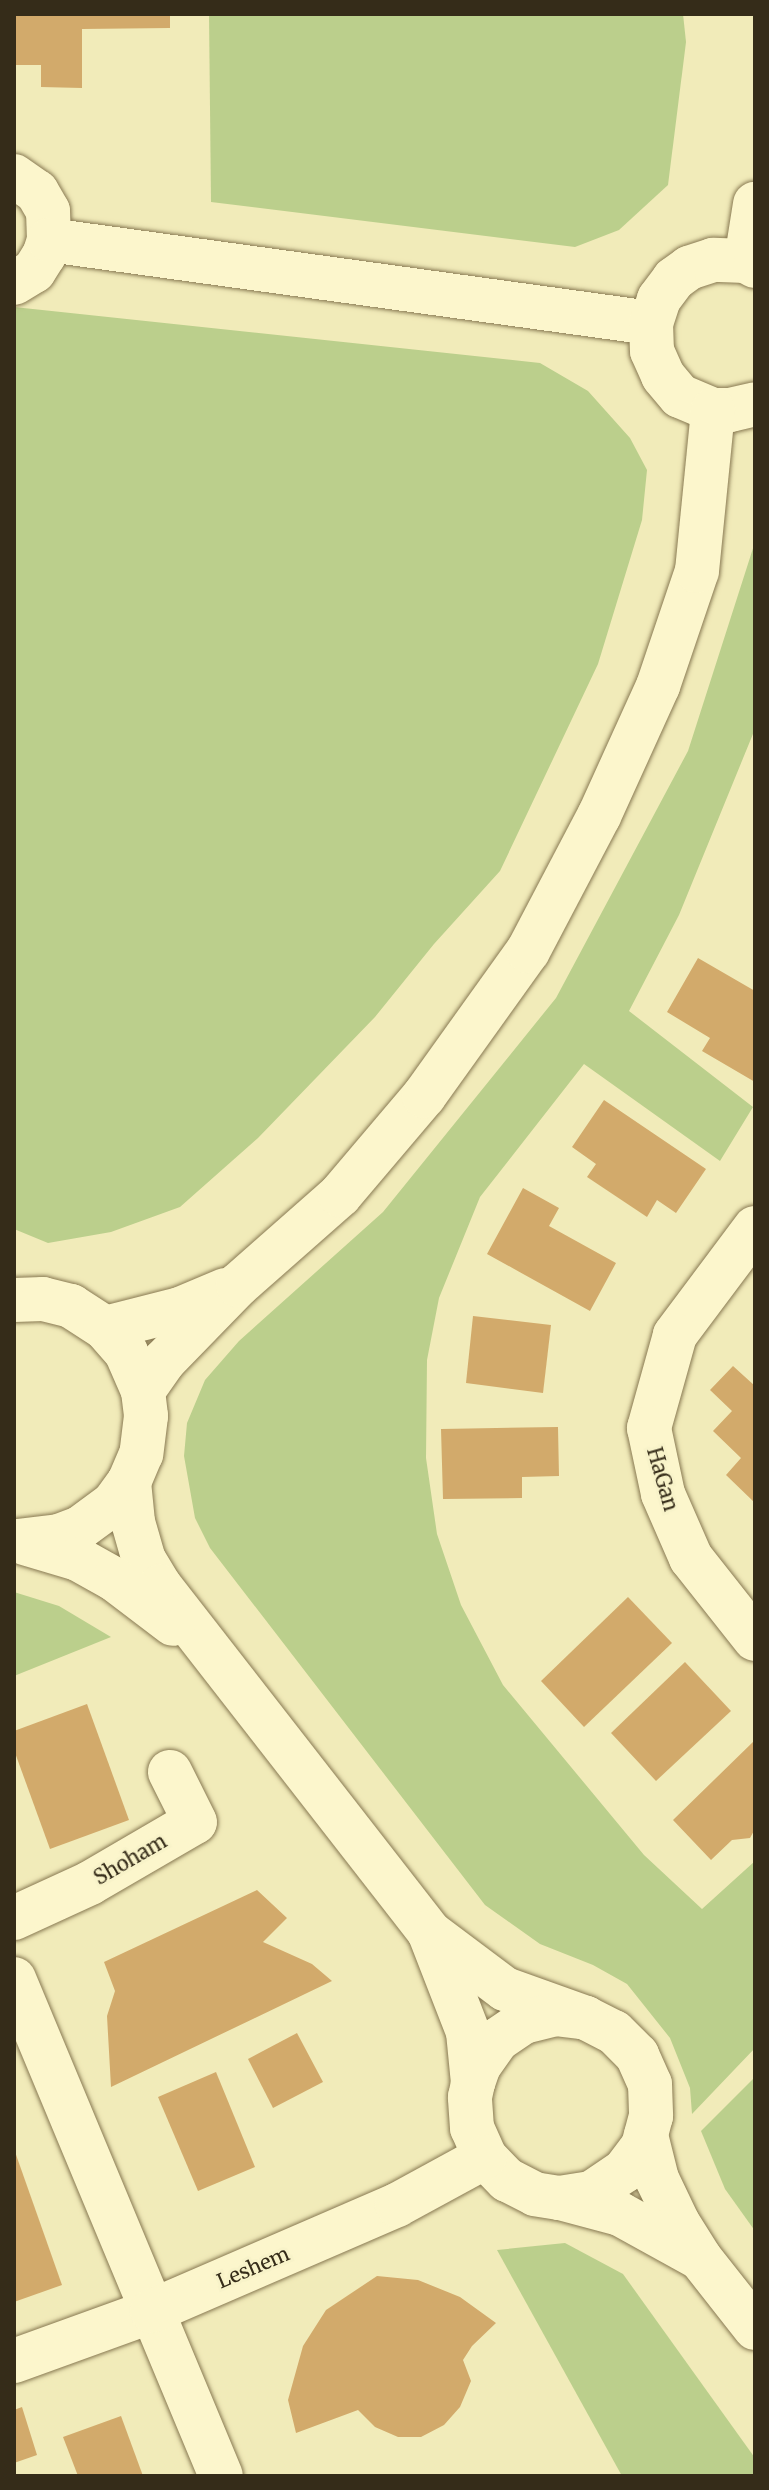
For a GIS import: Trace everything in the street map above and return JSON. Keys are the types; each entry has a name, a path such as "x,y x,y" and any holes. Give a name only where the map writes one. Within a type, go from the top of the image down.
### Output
{"street":[{"path":"14,176 37,192 48,211 49,240 34,271 14,283"},
{"path":"143,1391 164,1361 238,1285 340,1195 424,1096 528,951 599,816 658,686 697,571 734,407 680,396 663,376 652,351 651,323 659,299 674,279 689,268 713,260 751,264 755,204"},
{"path":"49,240 651,323"},
{"name":"HaGan","path":"755,1228 675,1335 649,1428 663,1494 691,1558 755,1639"},
{"path":"105,1328 180,1309 238,1285"},
{"path":"14,1300 43,1299 71,1306 105,1328 126,1352 143,1391 146,1416 141,1454 129,1482 114,1503 80,1528 59,1536 15,1541"},
{"path":"129,1482 133,1522 143,1558 207,1649 429,1932 505,1989 586,2018 614,2032 637,2055 650,2084 651,2116 643,2146 624,2171 591,2193 559,2198"},
{"path":"15,1541 78,1559 114,1579 207,1649"},
{"name":"Shoham","path":"14,1918 90,1883 195,1822 170,1772"},
{"path":"429,1932 468,2032 473,2083"},
{"path":"14,1979 221,2476"},
{"path":"586,2018 555,2014 524,2022 497,2040 479,2066 470,2097 472,2128 485,2157 507,2180 535,2194 620,2214 700,2258"},
{"path":"646,2135 657,2179 678,2223 700,2258 755,2328"},
{"name":"Leshem","path":"14,2361 152,2311 397,2205 485,2157"}],"green space":[{"path":"209,14 683,14 686,42 668,185 619,230 575,247 211,202"},
{"path":"14,307 540,363 588,391 630,438 647,470 642,520 598,664 500,871 434,944 375,1017 258,1138 180,1207 111,1232 48,1243 14,1229"},
{"path":"755,542 755,729 679,915 629,1011 753,1107 720,1161 584,1064 480,1197 439,1298 427,1360 426,1458 437,1534 461,1605 503,1685 644,1855 702,1909 755,1861 755,2048 692,2114 690,2088 670,2038 627,1984 593,1965 540,1944 485,1905 210,1548 195,1518 184,1456 187,1423 205,1380 239,1341 383,1212 556,998 688,751"},
{"path":"14,1592 59,1606 111,1637 14,1676"},
{"path":"755,2077 755,2231 725,2189 701,2131"},
{"path":"565,2243 623,2274 755,2458 755,2476 622,2476 497,2250"}],"building":[{"path":"14,14 170,14 170,28 82,29 82,88 41,87 41,65 14,65"},
{"path":"698,958 755,991 755,1082 702,1051 710,1038 667,1012"},
{"path":"604,1100 706,1169 676,1213 657,1200 647,1217 587,1177 596,1164 572,1147"},
{"path":"523,1188 559,1208 549,1226 616,1263 590,1311 487,1254"},
{"path":"473,1316 551,1325 543,1393 466,1383"},
{"path":"733,1366 755,1386 755,1503 726,1475 741,1458 713,1431 732,1411 710,1390"},
{"path":"558,1427 559,1476 522,1477 522,1498 443,1499 441,1429"},
{"path":"628,1597 672,1643 584,1727 541,1681"},
{"path":"685,1662 731,1711 656,1781 611,1733"},
{"path":"87,1704 129,1820 50,1849 14,1750 14,1731"},
{"path":"755,1740 755,1829 750,1838 732,1840 711,1860 673,1820"},
{"path":"257,1890 287,1918 263,1942 312,1964 332,1981 111,2087 107,2016 115,1991 104,1962"},
{"path":"297,2033 323,2082 273,2108 248,2059"},
{"path":"216,2072 255,2167 198,2191 158,2097"},
{"path":"14,2149 62,2285 14,2302"},
{"path":"377,2276 418,2280 460,2297 496,2323 472,2346 463,2360 471,2381 460,2407 444,2425 421,2437 398,2437 375,2427 358,2410 296,2433 288,2400 303,2346 326,2310"},
{"path":"22,2407 37,2455 14,2463 14,2410"},
{"path":"121,2416 143,2476 78,2476 63,2437"}]}
